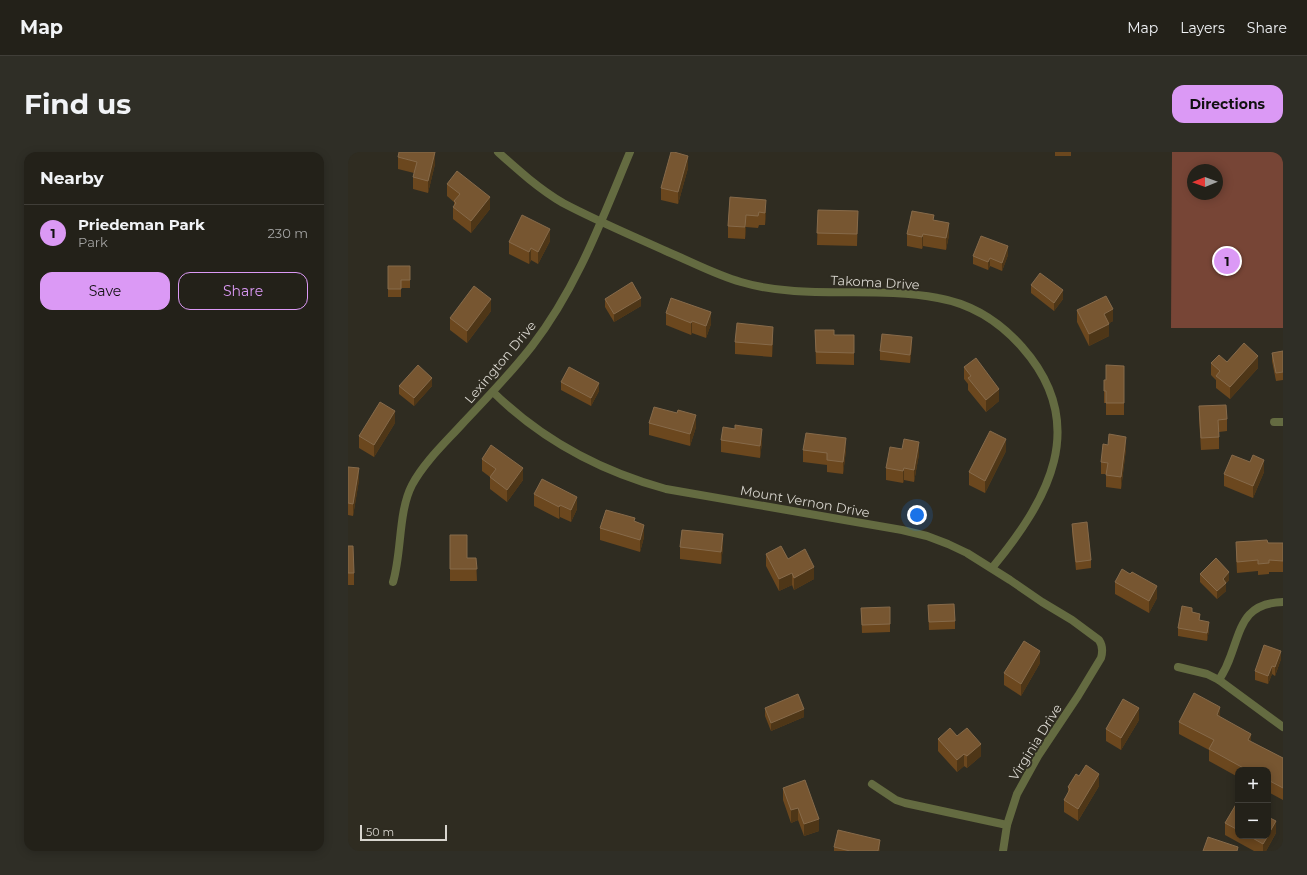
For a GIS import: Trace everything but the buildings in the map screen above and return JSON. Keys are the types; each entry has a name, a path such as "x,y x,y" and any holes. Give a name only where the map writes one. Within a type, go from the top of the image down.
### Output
{"street":[{"name":"Takoma Drive","path":"498,152 548,193 563,203 718,274 741,282 792,290 911,294 941,298 978,312 999,324 1011,334 1034,362 1044,379 1052,399 1056,416 1058,442 1050,475 1040,497 1006,551 992,568"},
{"name":"Lexington Drive","path":"393,582 398,566 404,514 411,487 419,473 439,449 493,392 533,345 555,314 574,281 630,152"},
{"name":"Mount Vernon Drive","path":"493,392 509,408 560,445 585,459 647,484 666,489 902,530 927,536 948,544 992,568 1083,628 1099,640 1102,652"},
{"path":"1274,422 1283,422"},
{"path":"1219,680 1226,668 1239,629 1245,619 1255,609 1264,604 1283,602"},
{"name":"Virginia Drive","path":"1003,851 1007,825 1016,794 1078,696 1101,658 1102,652"},
{"path":"1178,667 1207,674 1219,680 1283,727"},
{"path":"872,784 896,800 905,803 1007,825"}],"shaded area":[{"path":"1172,152 1283,152 1283,328 1171,328"}],"place":[{"name":"Priedeman Park","path":"1227,261"}]}
